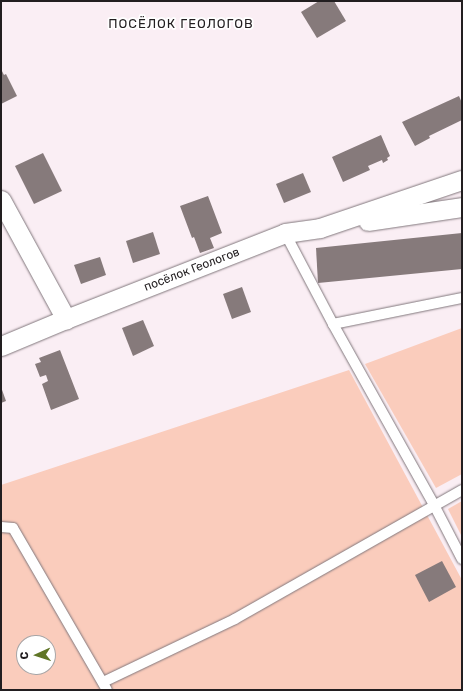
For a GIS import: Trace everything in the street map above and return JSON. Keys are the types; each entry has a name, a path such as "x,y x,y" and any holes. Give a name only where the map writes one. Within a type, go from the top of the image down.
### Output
{"street":[{"name":"посёлок Геологов","path":"320,228 462,180"},
{"path":"1,200 66,319"},
{"name":"посёлок Геологов","path":"1,346 285,233 462,207"}],"lane":[{"path":"285,233 333,324 434,505 462,560"},
{"path":"333,324 462,298"},
{"path":"1,527 13,528 105,686 235,619 462,490"}],"shaded area":[{"path":"462,328 462,474 436,488 365,364"},
{"path":"349,370 462,580 462,690 1,690 1,485"},
{"path":"462,501 462,537 448,509"}],"building":[{"path":"319,1 334,1 346,21 317,38 301,12"},
{"path":"1,69 4,75 6,74 17,96 1,104"},
{"path":"459,96 462,103 462,120 429,136 430,138 415,146 402,122"},
{"path":"381,135 390,156 387,158 388,160 383,163 382,160 368,166 370,170 343,182 332,157"},
{"path":"43,153 62,191 34,204 15,166"},
{"path":"303,173 311,192 284,203 276,184"},
{"path":"208,196 222,233 210,238 214,248 200,253 194,237 192,238 180,206"},
{"path":"153,232 160,254 133,263 126,241"},
{"path":"462,233 462,269 318,283 316,248"},
{"path":"100,257 106,275 81,284 74,265"},
{"path":"242,287 251,312 232,319 223,294"},
{"path":"143,320 154,346 133,356 122,328"},
{"path":"60,350 79,399 51,410 42,384 48,381 46,375 40,377 35,364 41,362 39,358"},
{"path":"1,387 6,401 1,403"},
{"path":"442,561 456,587 429,602 415,575"}],"district":[{"name":"ПОСЁЛОК ГЕОЛОГОВ","path":"181,24"}]}
